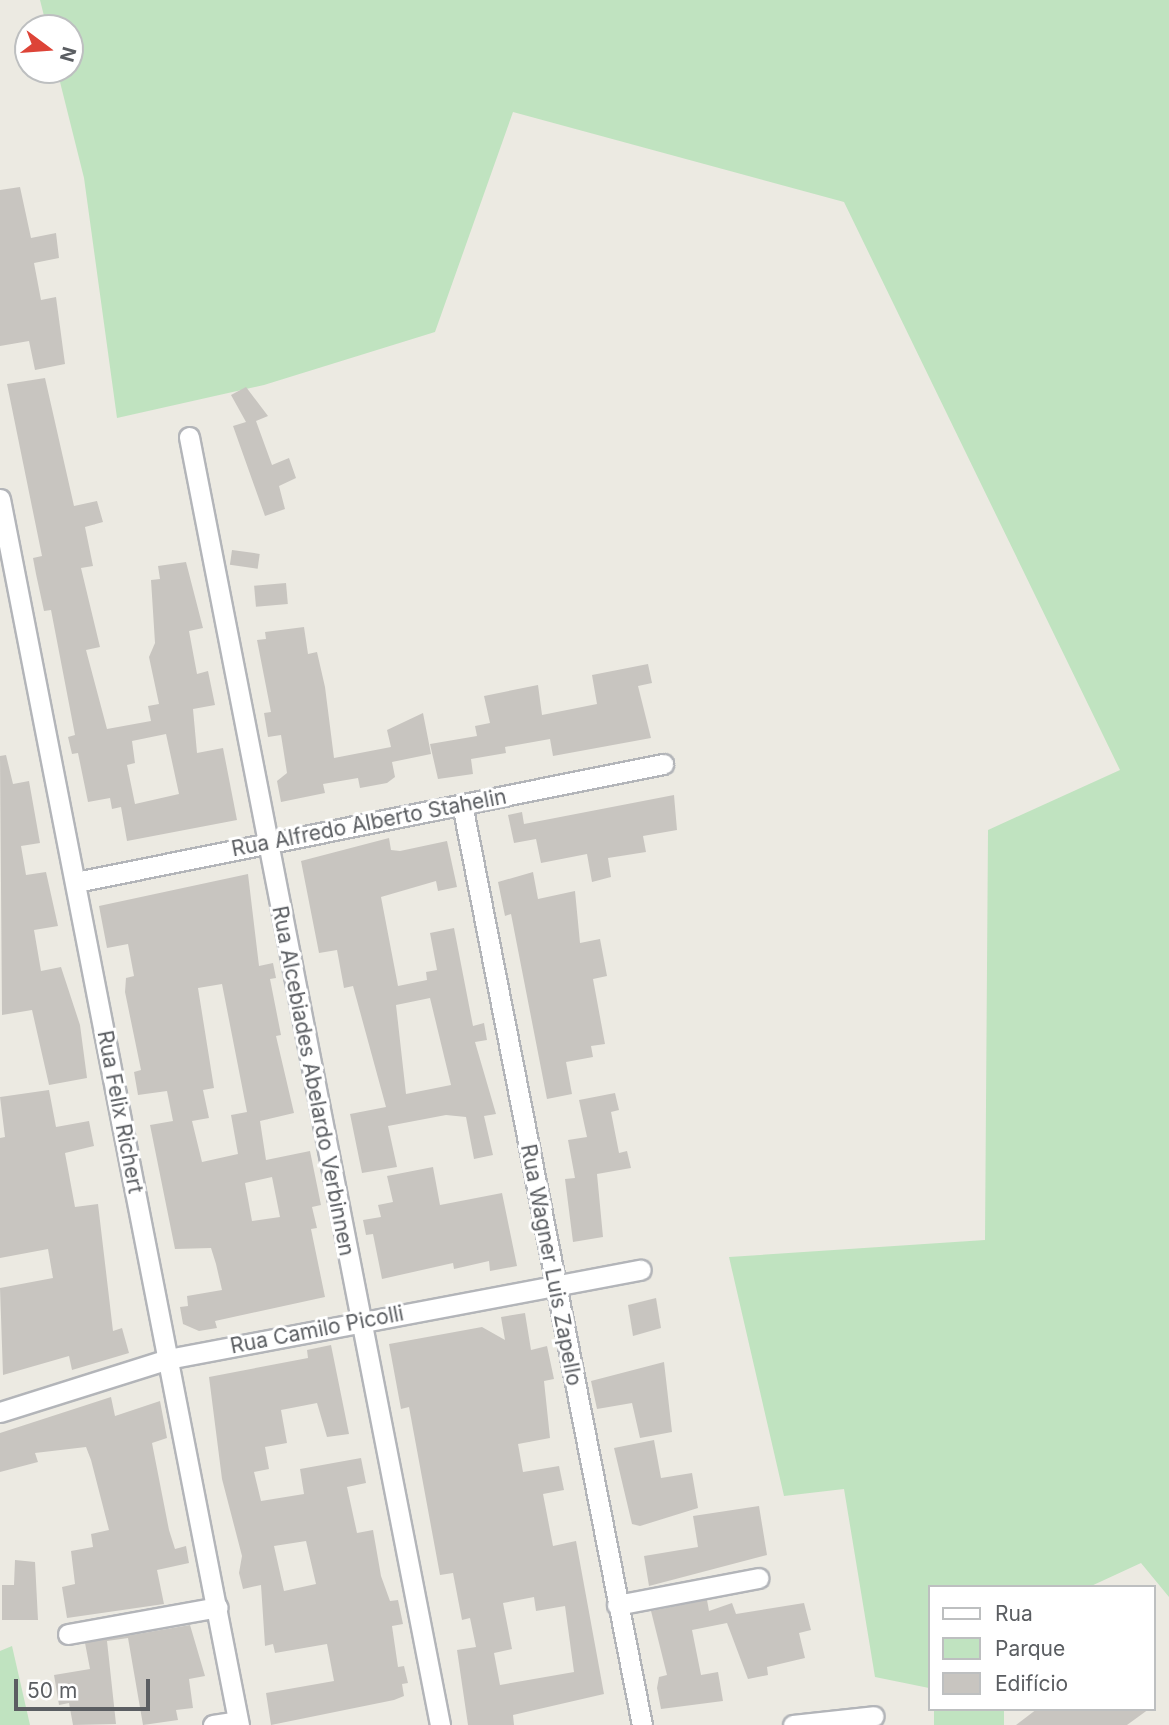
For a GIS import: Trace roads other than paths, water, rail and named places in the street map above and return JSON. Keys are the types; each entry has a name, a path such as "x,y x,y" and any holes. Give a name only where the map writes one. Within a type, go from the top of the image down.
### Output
{"street":[{"name":"Rua Alcebiades Abelardo Verbinnen","path":"189,437 359,1321 440,1725"},
{"name":"Rua Felix Richert","path":"0,499 239,1723"},
{"name":"Rua Alfredo Alberto Stahelin","path":"76,881 663,764"},
{"name":"Rua Wagner Luis Zapello","path":"462,804 642,1725"},
{"name":"Rua Camilo Picolli","path":"0,1412 168,1359 640,1270"},
{"path":"617,1605 758,1578"},
{"path":"68,1634 218,1607"},
{"path":"793,1725 873,1716"},
{"path":"213,1725 239,1723"}]}
